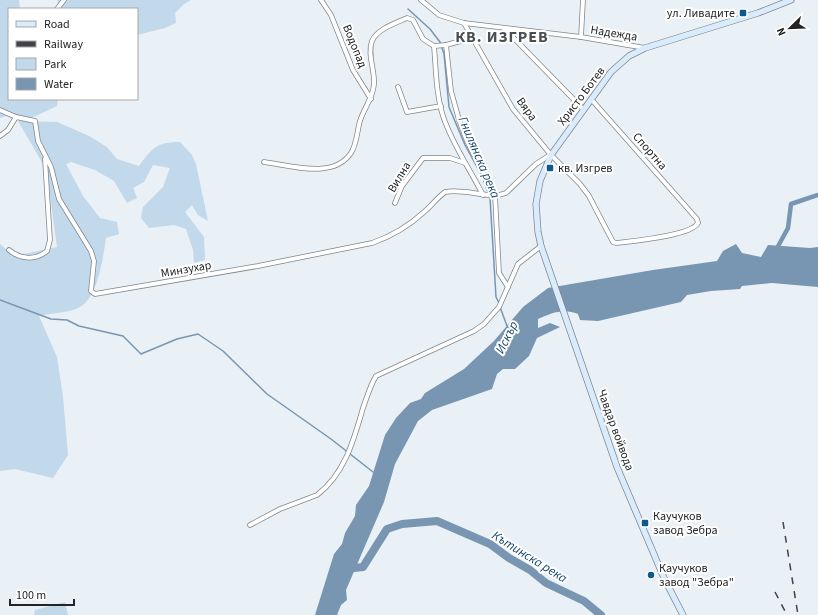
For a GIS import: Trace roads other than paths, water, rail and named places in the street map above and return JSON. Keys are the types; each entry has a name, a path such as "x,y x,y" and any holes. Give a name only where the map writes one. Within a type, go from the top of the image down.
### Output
{"street":[{"path":"58,8 64,0"},
{"name":"Водопад","path":"322,0 331,15 353,70 371,99"},
{"name":"Надежда","path":"421,0 439,15 464,23 645,48"},
{"name":"Надежда","path":"581,38 583,0"},
{"name":"Христо Ботев","path":"494,195 506,193 536,164 550,155 584,110 591,98 619,64 645,48 770,9 791,0"},
{"path":"264,162 321,169 343,161 353,149 361,117 371,99 375,76 371,50 372,40 379,33 407,18 413,20 423,39 436,46 445,46 472,38"},
{"name":"Вяра","path":"464,23 513,109 550,155 570,174 589,196 610,238 616,243 687,231 697,226 698,223 694,216"},
{"path":"506,28 584,110"},
{"path":"436,46 441,106 446,124 466,163 485,195"},
{"path":"445,46 451,91 459,120 467,140 494,195 499,273 508,287"},
{"path":"398,87 407,112 441,106"},
{"name":"Спортна","path":"591,98 694,216"},
{"path":"0,110 16,117 8,130 0,136"},
{"name":"Минзухар","path":"16,117 35,122 38,141 51,168 63,207 87,242 91,251 94,261 91,291 95,294 250,267 372,243 389,237 404,228 425,212 445,192 468,191 485,195 494,195"},
{"name":"Чавдар войвода","path":"550,155 540,181 536,204 538,232 544,255 607,440 630,500 664,578 684,614"},
{"path":"9,250 20,257 26,258 42,255 47,251 50,240 44,156"},
{"name":"Вилна","path":"396,202 402,186 423,158 450,158 466,163"},
{"path":"250,525 280,509 317,494 330,483 350,449 370,386 376,376 479,328 496,311 518,264 542,246"}],"water":[{"name":"Искър","path":"736,244 742,253 761,257 768,245 810,248 818,247 818,287 772,283 742,286 740,289 711,291 687,295 681,302 598,321 580,320 578,314 567,311 553,313 538,319 538,328 550,323 560,327 537,338 529,356 515,369 503,369 497,374 492,389 432,410 418,421 395,464 384,502 346,590 347,600 341,605 337,615 315,615 334,554 342,544 345,533 355,516 356,505 369,486 385,435 396,418 410,403 421,399 425,393 464,369 494,341 523,307 548,288 653,270 717,261 723,251"}],"waterway":[{"name":"Гнилянска река","path":"408,9 430,29 440,42 444,54 449,107 465,145 482,176 490,198 496,297 499,303"},
{"path":"776,250 788,228 791,204 818,195"},
{"path":"0,300 51,319 67,320 79,326 123,336 141,354 177,339 198,334 223,351 267,394 331,439 373,472"},
{"name":"Гнилянска река","path":"500,307 507,326"},
{"name":"Кътинска река","path":"345,569 363,567 387,529 402,524 437,521 490,544 509,558 530,570 546,583 584,601 601,615"}],"railway":[{"path":"783,522 798,615"},
{"path":"775,592 787,615"}],"place":[{"name":"ул. Ливадите","path":"743,13"},
{"name":"кв. Изгрев","path":"550,168"},
{"name":"Каучуков завод Зебра","path":"645,523"},
{"name":"Каучуков завод \"Зебра\"","path":"651,575"}],"district":[{"name":"КВ. ИЗГРЕВ","path":"502,36"}]}
